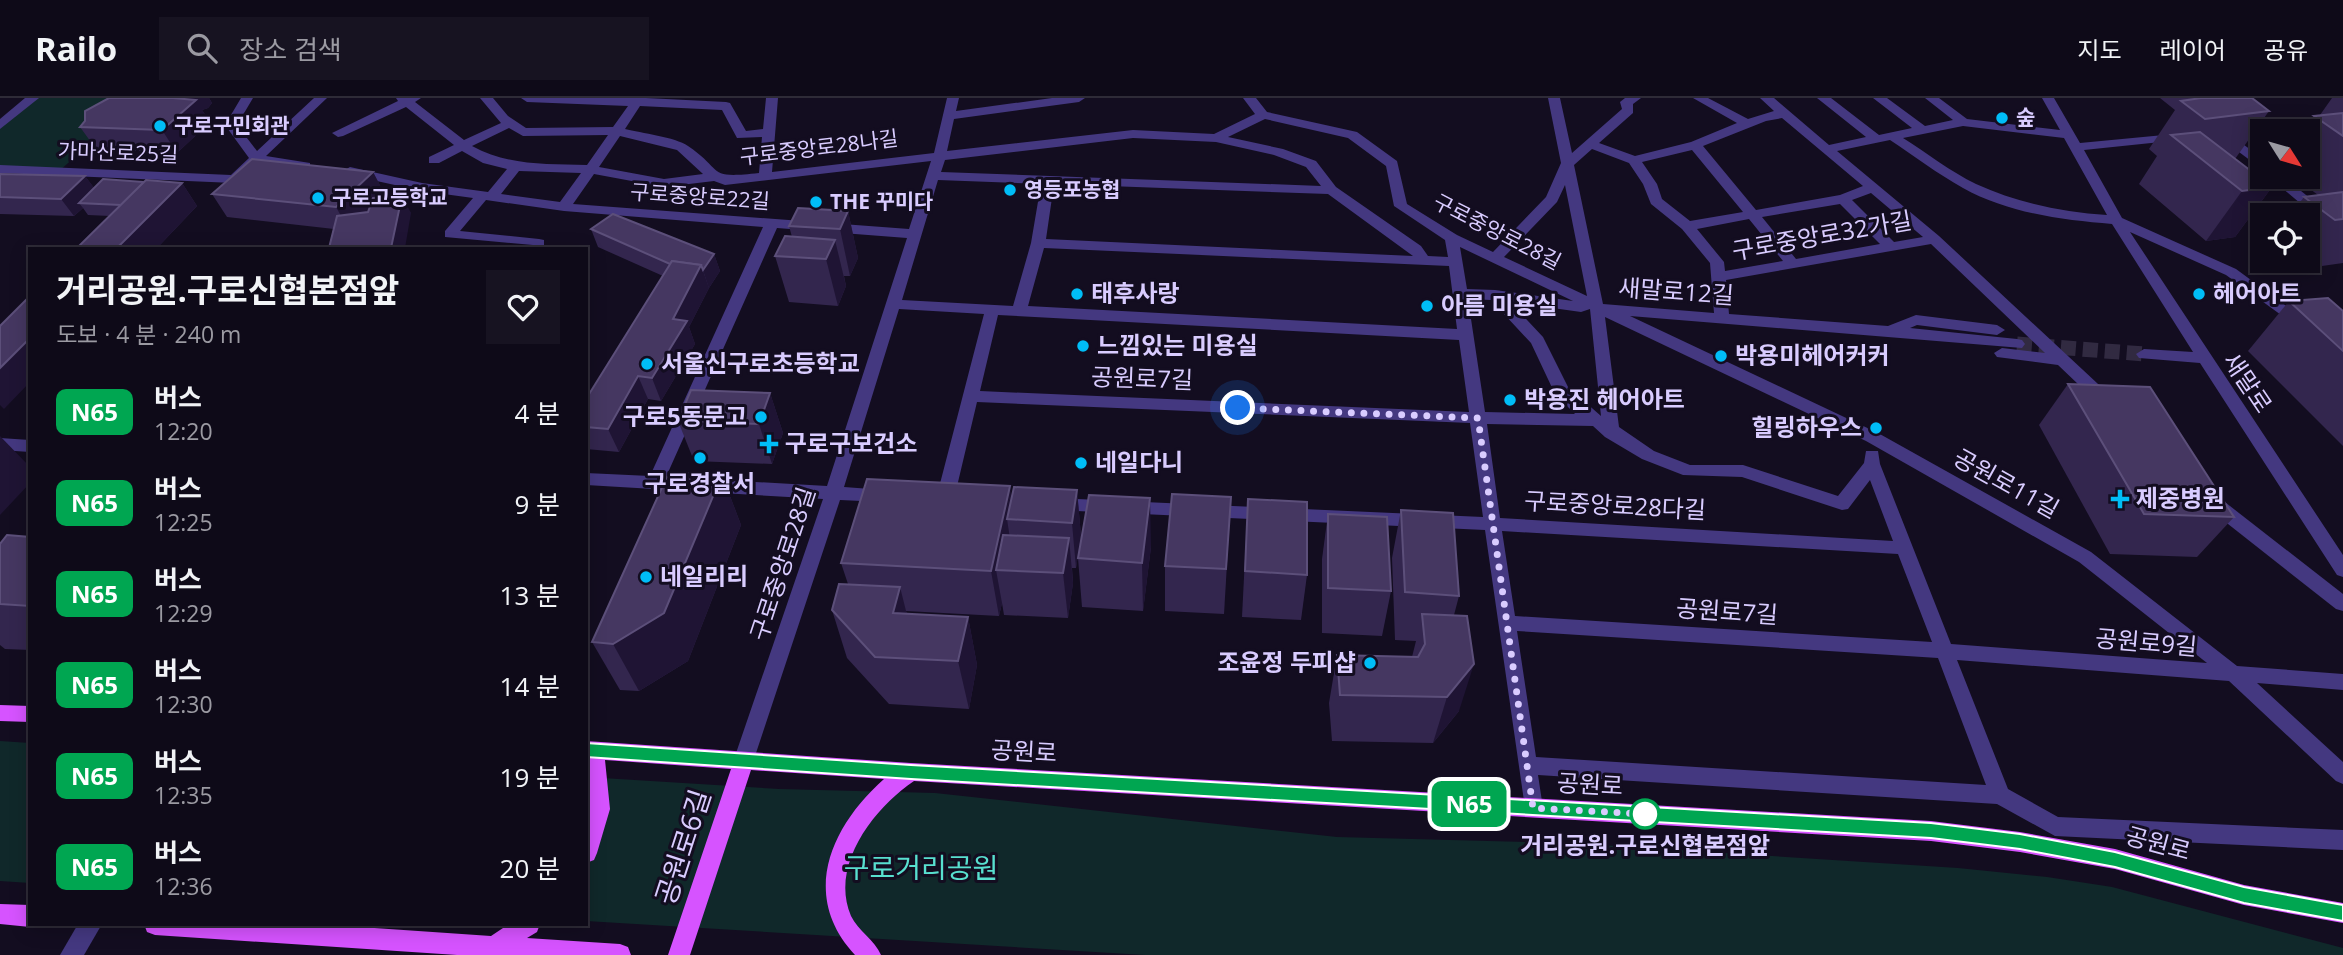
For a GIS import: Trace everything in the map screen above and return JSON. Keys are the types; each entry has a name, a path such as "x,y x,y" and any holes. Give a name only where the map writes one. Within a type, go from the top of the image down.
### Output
{"main road":[{"path":"0,713 28,714"},
{"name":"공원로","path":"588,847 600,809 590,750 911,772 1931,831 2020,842 2115,859 2244,895 2343,913"},
{"name":"공원로6길","path":"679,955 744,759"},
{"path":"870,955 841,919 836,893 841,865 850,833 864,811 878,794 911,772"},
{"path":"0,914 28,916"},
{"path":"186,926 494,946 549,953 620,955"},
{"path":"494,946 526,926"}],"street":[{"path":"0,125 33,98"},
{"path":"247,98 232,125 257,159 321,98"},
{"path":"434,160 510,123 486,98"},
{"path":"765,175 772,98"},
{"name":"구로중앙로28길","path":"744,759 934,176 953,98"},
{"path":"949,116 1035,101 1079,98"},
{"path":"1216,138 1263,115 1249,98"},
{"path":"1554,98 1597,309 1611,433"},
{"path":"1496,257 1552,199 1567,164 1629,110 1626,102 1635,98"},
{"path":"1699,98 1748,124"},
{"name":"구로중앙로32가길","path":"1766,98 1934,239 2121,416"},
{"path":"1823,98 1876,139"},
{"path":"1879,98 1923,130"},
{"path":"1931,98 1963,122"},
{"name":"새말로","path":"2048,98 2116,220 2202,358 2343,570"},
{"path":"338,133 408,99 464,147 488,160 515,167 590,169 664,183 715,177"},
{"path":"527,99 726,106 742,135 768,132"},
{"path":"564,207 638,101"},
{"path":"1591,145 1634,160 1695,145 1785,113"},
{"name":"구로중앙로28길","path":"1263,115 1352,135 1392,164 1401,206 1452,238 1496,257 1597,309"},
{"path":"1827,149 1963,122 2072,141 2221,131 2250,155"},
{"name":"구로중앙로28나길","path":"510,123 523,132 617,131 682,147 715,177 725,181 940,154"},
{"path":"940,154 1133,134 1216,138 1278,152 1311,164 1331,190 1416,249 1423,260"},
{"path":"1892,136 1969,186 2003,200 2065,216 2116,220 2231,272 2314,332"},
{"path":"1695,145 1793,264"},
{"name":"구로중앙로22길","path":"257,159 564,207 915,234"},
{"name":"가마산로25길","path":"0,169 234,179 257,159"},
{"path":"1634,160 1650,184 1656,201 1665,211 1687,226 1717,262 1723,319"},
{"path":"515,167 450,234 539,243"},
{"path":"934,176 1331,190"},
{"path":"1019,311 1038,243 1048,179"},
{"path":"1687,226 1843,199 1873,187"},
{"path":"2291,189 2343,232"},
{"path":"1843,199 1891,247"},
{"path":"655,483 772,223"},
{"path":"1452,238 1533,808"},
{"name":"구로중앙로32가길","path":"1718,277 1934,239"},
{"path":"1038,243 1456,262"},
{"name":"새말로12길","path":"1461,294 1495,295 1597,309 1888,331 2017,344"},
{"path":"1495,295 1538,341 1561,390 1611,433 1648,455 1689,471 1743,471 1842,504 1872,464"},
{"path":"893,304 1467,335"},
{"name":"공원로11길","path":"1597,309 1872,437 2085,557 2235,675 2343,775"},
{"path":"946,499 992,310"},
{"name":"새말로12길","path":"1888,331 1916,320 2038,335"},
{"name":"새말로12길","path":"1888,331 1923,344 2064,360"},
{"path":"2144,354 2202,358"},
{"name":"공원로7길","path":"970,396 1478,418 1594,420"},
{"path":"1872,437 1872,464 2000,795"},
{"path":"0,444 28,446"},
{"path":"588,479 908,497"},
{"path":"2200,491 2343,604"},
{"name":"구로중앙로28다길","path":"1041,503 1493,524 1904,548"},
{"name":"공원로7길","path":"1507,623 1945,651"},
{"name":"공원로9길","path":"1945,651 2343,682"},
{"name":"공원로","path":"1527,765 2000,795 2055,826 2343,840"},
{"path":"71,955 90,926"}],"green space":[{"path":"33,98 142,98 59,171 0,169 0,125"},
{"path":"0,741 28,743 28,883 0,881"},
{"name":"구로거리공원","path":"588,777 779,789 935,793 1337,837 1569,843 1958,868 2112,887 2343,948 2343,955 1145,955 588,921"}],"building":[{"path":"109,98 196,100 162,130 80,127 85,121 85,111"},
{"path":"2201,98 2252,98 2269,111 2205,119 2181,101"},
{"path":"2343,113 2343,136 2320,119 2314,116"},
{"path":"2200,132 2250,170 2250,189 2257,189 2242,191 2171,135"},
{"path":"252,159 373,172 336,207 212,194"},
{"path":"0,174 85,176 61,199 0,197"},
{"path":"103,179 144,182 121,205 79,203"},
{"path":"146,180 182,183 118,247 78,247"},
{"path":"2343,192 2343,219 2335,220 2320,209 2320,203 2312,203 2304,197"},
{"path":"402,196 391,247 329,247 337,216 368,212 373,198"},
{"path":"798,208 848,211 840,229 789,226"},
{"path":"613,214 714,254 703,270 701,265 672,261 670,264 591,229"},
{"path":"785,236 835,240 826,259 775,256"},
{"path":"672,261 701,265 673,319 687,321 652,378 638,376 608,429 588,427 588,396"},
{"path":"28,298 28,340 0,368 0,326"},
{"path":"2328,298 2343,311 2343,351 2289,301"},
{"path":"2068,384 2150,387 2234,517 2144,514"},
{"path":"691,390 770,393 759,424 678,421"},
{"path":"669,472 722,475 664,613 613,644 592,642"},
{"path":"867,479 1010,486 991,571 841,563"},
{"path":"1014,487 1077,490 1072,523 1007,519"},
{"path":"1172,494 1231,497 1226,569 1165,566"},
{"path":"1089,495 1150,498 1142,563 1078,558"},
{"path":"1248,499 1307,502 1307,575 1245,571"},
{"path":"1401,510 1453,513 1459,596 1405,592"},
{"path":"1328,514 1387,517 1391,591 1328,588"},
{"path":"7,535 28,537 28,606 0,604 0,544"},
{"path":"1003,535 1069,538 1063,573 996,570"},
{"path":"839,584 900,587 893,613 968,617 958,661 875,657 832,610"},
{"path":"1422,614 1467,616 1474,664 1447,697 1340,695 1337,655 1418,657 1425,644"}],"tunnel":[{"path":"2017,344 2144,354"}],"bus line":[{"name":"N65","path":"588,750 911,772 1931,831 2020,842 2115,859 2244,895 2343,913"}],"place":[{"name":"숲","path":"2002,118"},
{"name":"구로구민회관","path":"160,126"},
{"name":"영등포농협","path":"1010,190"},
{"name":"구로고등학교","path":"318,198"},
{"name":"THE 꾸미다","path":"816,202"},
{"name":"태후사랑","path":"1077,294"},
{"name":"헤어아트","path":"2199,294"},
{"name":"아름 미용실","path":"1427,306"},
{"name":"느낌있는 미용실","path":"1083,346"},
{"name":"박용미헤어커커","path":"1721,356"},
{"name":"서울신구로초등학교","path":"647,364"},
{"name":"박용진 헤어아트","path":"1510,400"},
{"name":"구로5동문고","path":"761,417"},
{"name":"힐링하우스","path":"1876,428"},
{"name":"구로구보건소","path":"769,444"},
{"name":"구로경찰서","path":"700,458"},
{"name":"네일다니","path":"1081,463"},
{"name":"제중병원","path":"2120,499"},
{"name":"네일리리","path":"646,577"},
{"name":"조윤정 두피샵","path":"1370,663"},
{"name":"거리공원.구로신협본점앞","path":"1645,814"}],"route":[{"path":"1238,408 1478,418 1533,808 1645,814"}]}
